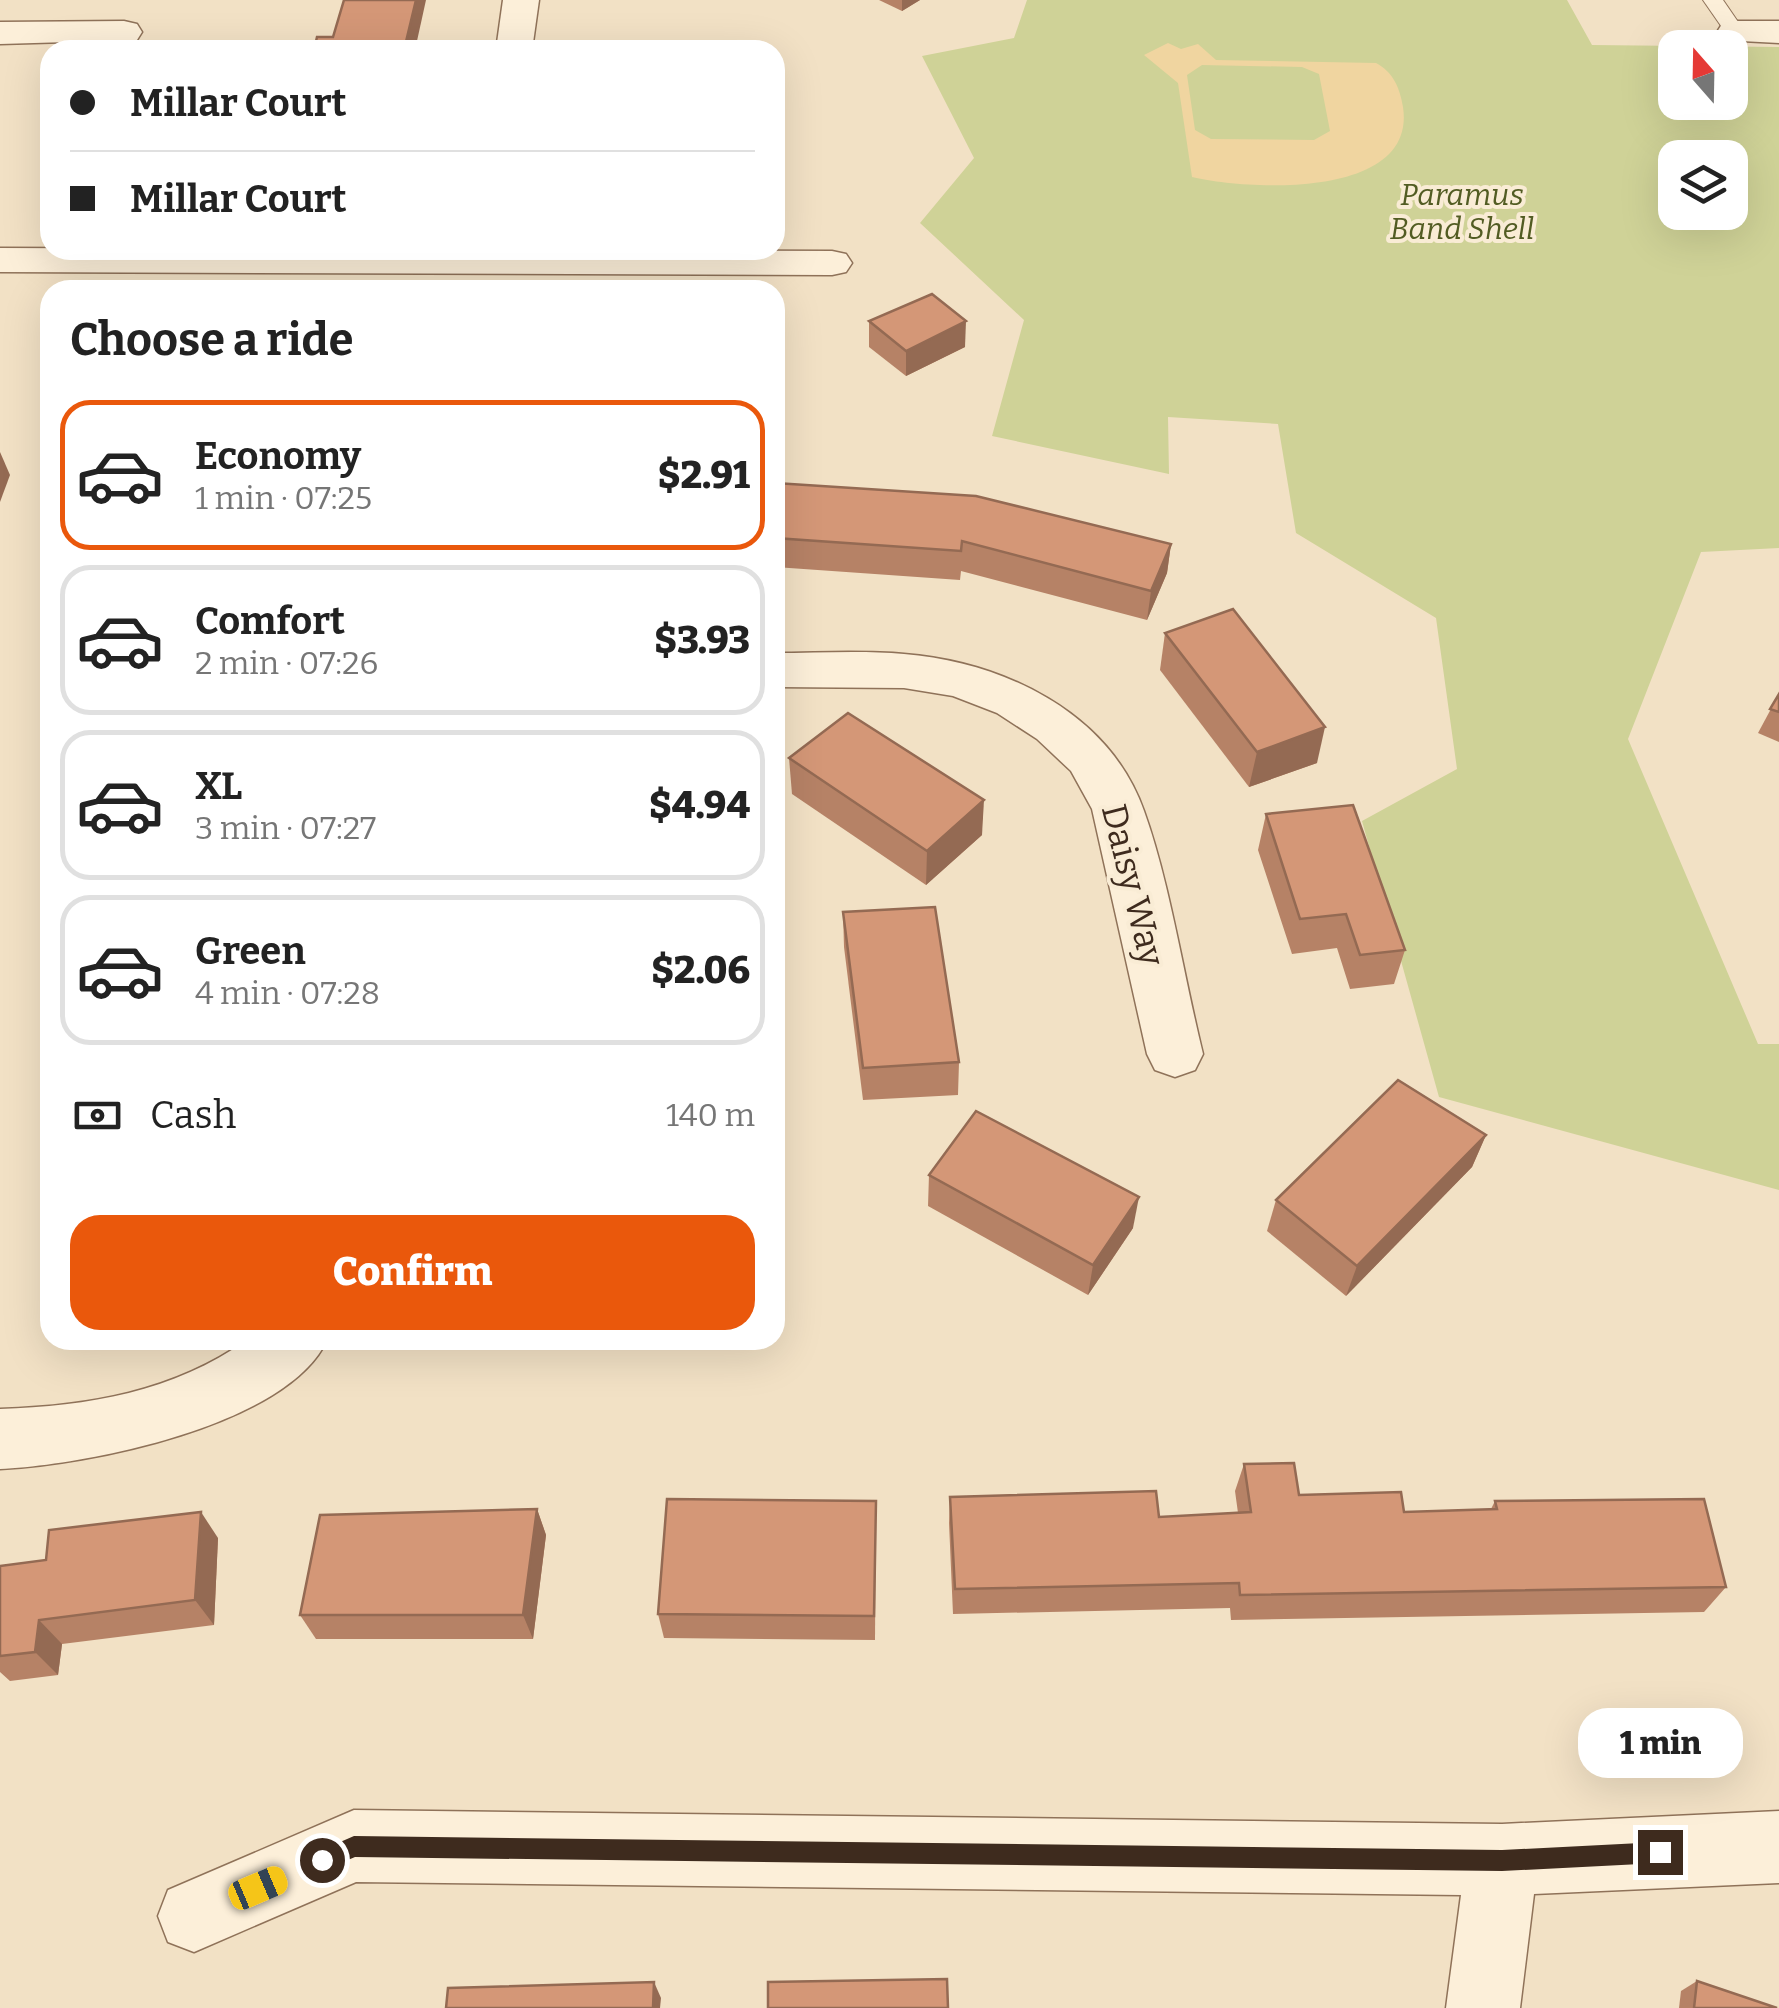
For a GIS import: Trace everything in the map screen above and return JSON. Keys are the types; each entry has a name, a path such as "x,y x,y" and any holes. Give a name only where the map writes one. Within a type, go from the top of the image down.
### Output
{"street":[{"path":"515,40 521,0"},
{"path":"0,33 124,32"},
{"path":"1748,32 1779,32"},
{"path":"0,260 40,260"},
{"path":"510,260 624,276 832,263"},
{"name":"Daisy Way","path":"785,670 904,672 960,680 1014,700 1055,726 1078,747 1118,809 1174,1054"},
{"path":"0,1439 59,1439 129,1426 197,1402 265,1365 284,1350"},
{"path":"194,1916 354,1846 1502,1860 1779,1847"},
{"path":"1483,2008 1502,1860"}],"lane":[{"path":"1713,0 1734,30"}],"green space":[{"name":"Paramus Band Shell","path":"1027,0 1567,0 1592,45 1658,46 1658,120 1748,120 1748,47 1779,47 1779,548 1701,552 1628,739 1758,1044 1779,1044 1779,1190 1439,1097 1362,821 1457,769 1436,618 1296,533 1278,424 1168,417 1169,474 992,436 1024,320 920,223 974,158 922,56 1014,38"}],"sand":[{"path":"1168,43 1181,49 1198,44 1216,60 1376,63 1395,81 1400,93 1400,137 1383,159 1356,173 1323,182 1249,185 1192,177 1178,83 1144,55","holes":["1202,65 1302,67 1319,74 1330,131 1314,140 1211,139 1195,130 1187,75"]}],"building":[{"path":"344,0 416,0 406,40 316,40 333,37"},
{"path":"932,294 966,321 906,351 869,321"},
{"path":"785,484 976,496 1171,544 1151,591 962,541 961,551 785,539"},
{"path":"1233,609 1325,727 1257,752 1165,633"},
{"path":"1779,694 1779,712 1770,709"},
{"path":"848,713 984,800 927,851 789,758"},
{"path":"1353,805 1405,950 1360,955 1346,914 1300,919 1266,814"},
{"path":"935,907 959,1062 863,1068 843,912"},
{"path":"1398,1080 1486,1135 1357,1266 1276,1200"},
{"path":"976,1111 1139,1197 1093,1265 929,1175"},
{"path":"1294,1463 1299,1495 1401,1492 1404,1512 1497,1509 1495,1501 1704,1499 1726,1587 1240,1595 1239,1583 955,1589 950,1497 1156,1491 1159,1517 1251,1512 1244,1464"},
{"path":"667,1499 876,1501 874,1616 658,1614"},
{"path":"537,1509 523,1615 300,1615 320,1515"},
{"path":"201,1512 195,1600 39,1620 35,1652 0,1656 0,1566 46,1560 49,1530"},
{"path":"947,1979 948,2008 768,2008 768,1982"},
{"path":"1697,1981 1777,2008 1694,2008"},
{"path":"654,1982 653,2008 446,2008 448,1988"}],"route":[{"path":"322,1860 354,1846 1502,1860 1660,1852"}]}
